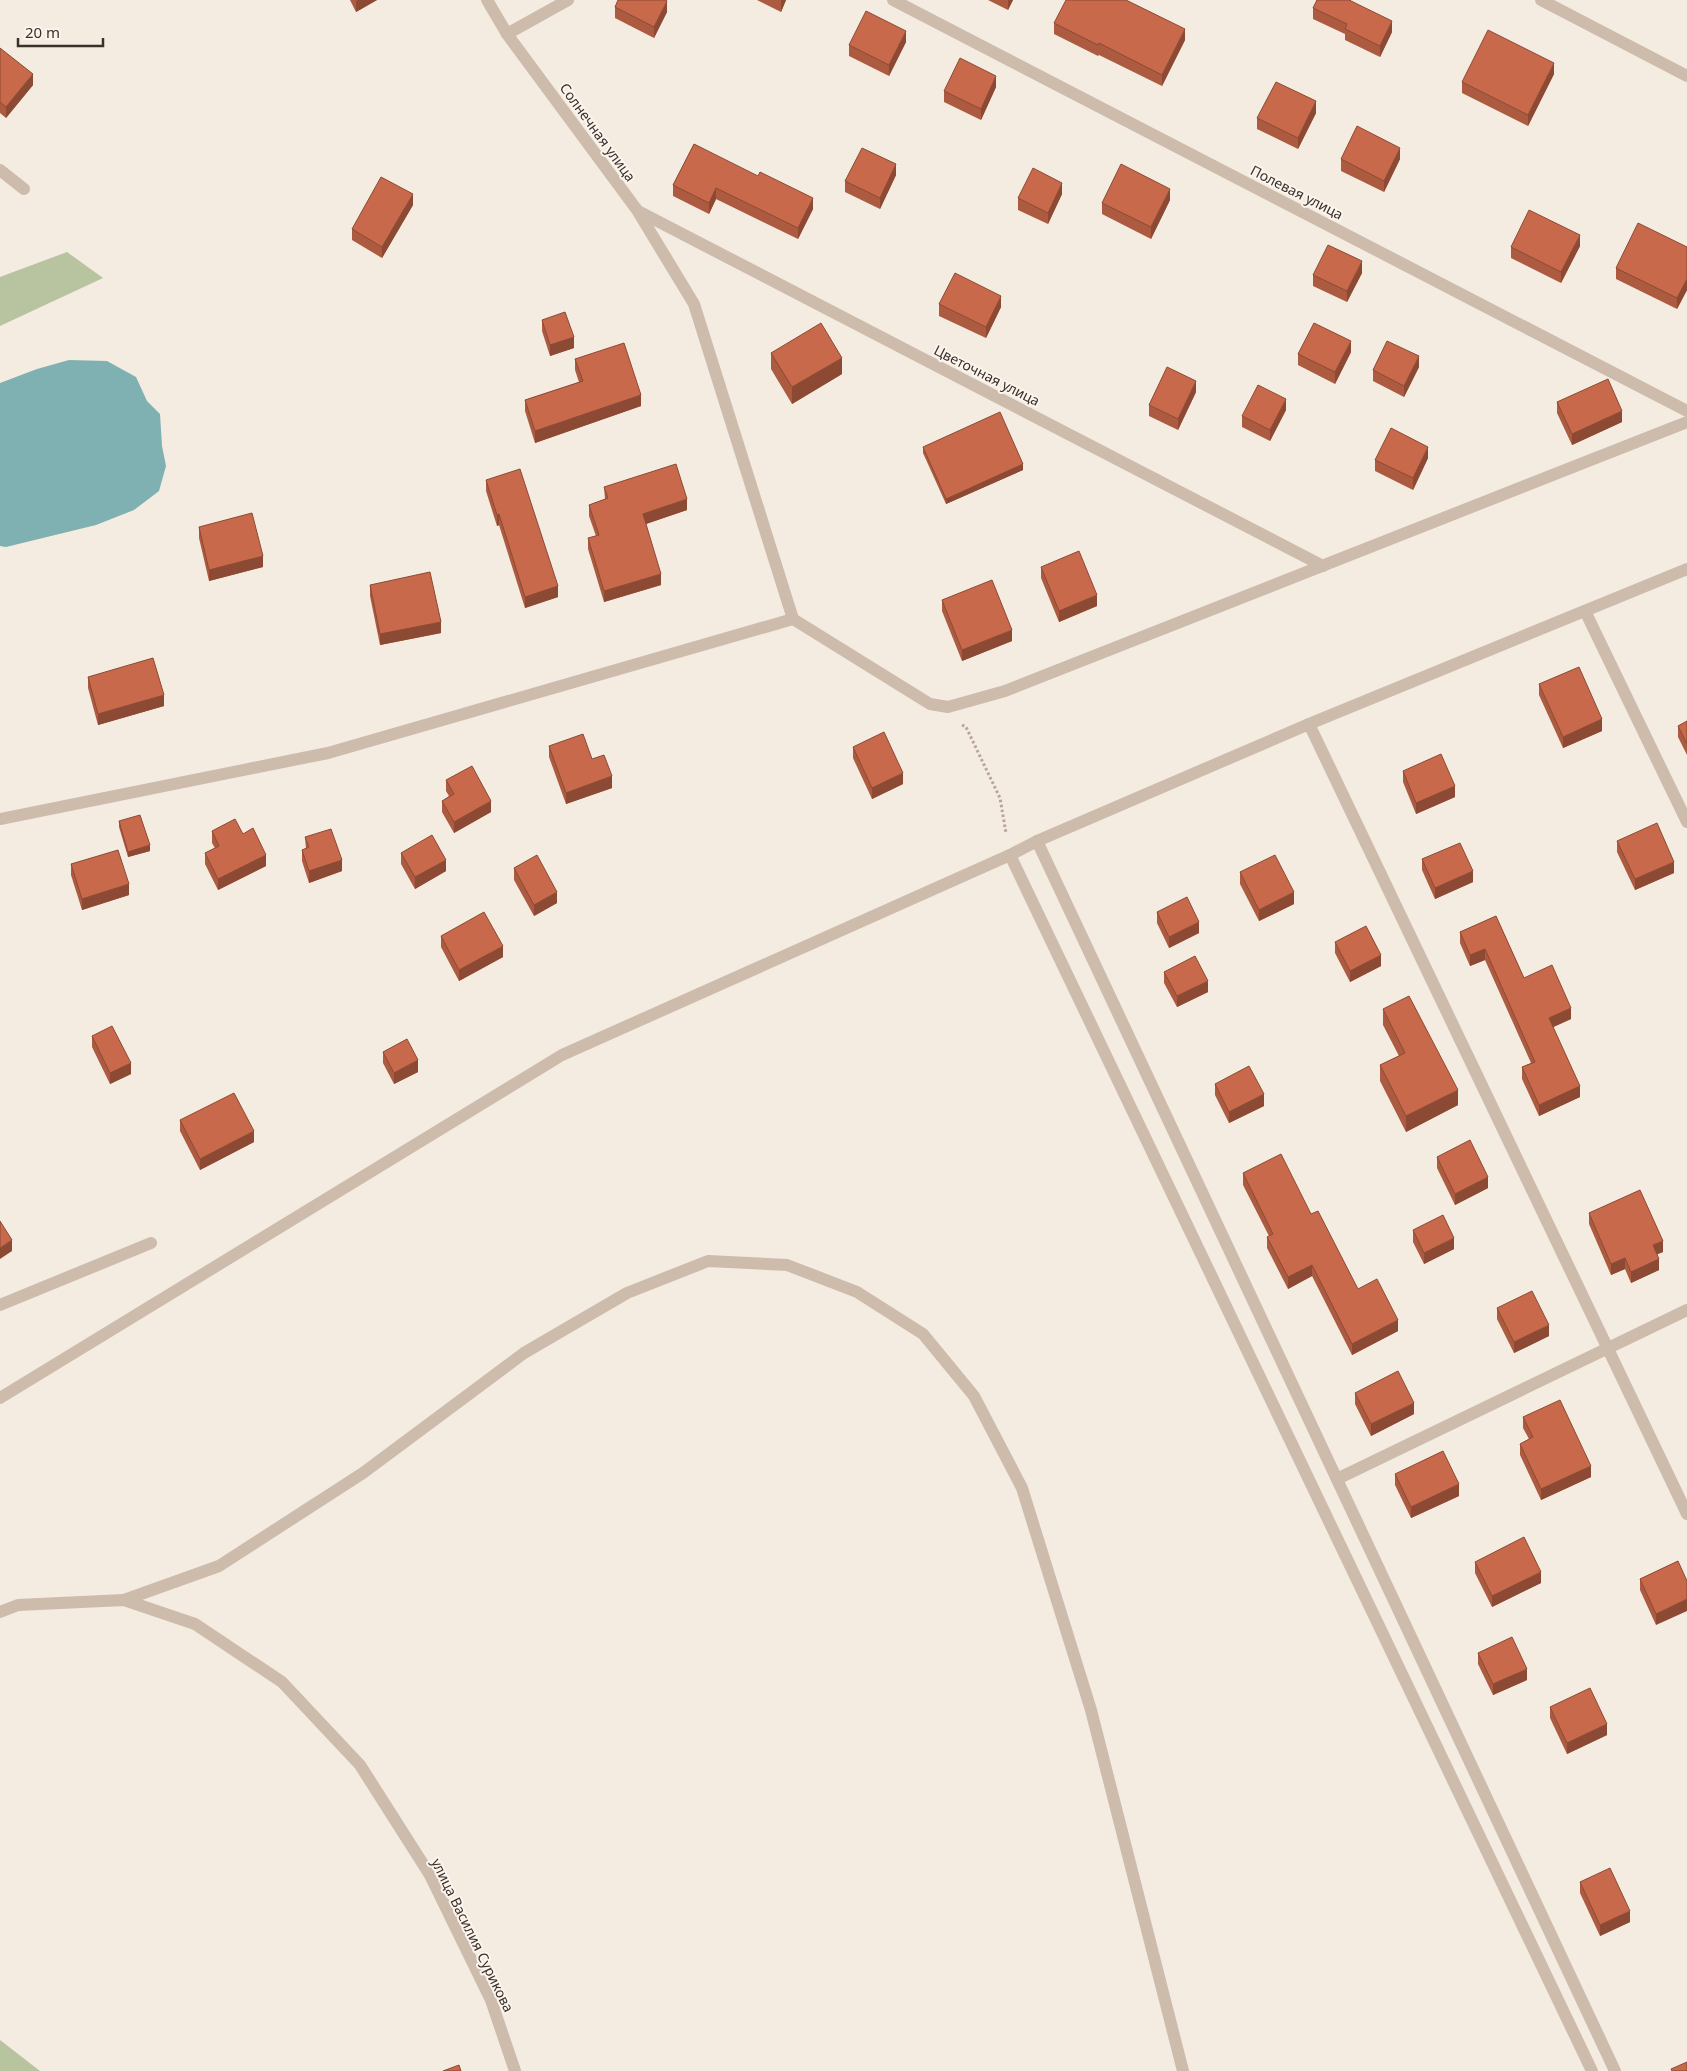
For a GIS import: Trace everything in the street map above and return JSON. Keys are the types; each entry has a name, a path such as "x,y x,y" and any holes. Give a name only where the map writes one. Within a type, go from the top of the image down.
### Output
{"street":[{"name":"Солнечная улица","path":"487,0 507,34 637,210 694,304 793,619"},
{"path":"507,34 568,0"},
{"name":"Полевая улица","path":"892,0 1687,411"},
{"path":"1540,0 1687,76"},
{"path":"0,170 24,188"},
{"name":"Цветочная улица","path":"637,210 1323,566"},
{"path":"0,819 328,753 793,619 930,704 948,707 1005,691 1687,422"},
{"path":"0,1398 562,1055 1010,856 1037,841 1309,724 1687,569"},
{"path":"1585,611 1687,822"},
{"path":"1309,724 1687,1514"},
{"path":"1037,841 1615,2071"},
{"path":"1010,856 1592,2071"},
{"path":"0,1305 150,1242"},
{"path":"124,1600 219,1566 362,1474 524,1353 627,1292 708,1262 788,1265 857,1292 923,1334 974,1396 1022,1488 1091,1710 1183,2071"},
{"path":"1337,1479 1687,1310"},
{"name":"улица Василия Сурикова","path":"0,1612 18,1605 124,1600 195,1624 282,1682 360,1765 430,1875 491,2000 515,2071"}],"path":[{"path":"936,705 966,727 1000,798 1010,856"}],"green space":[{"path":"67,252 103,278 0,326 0,277"},
{"path":"0,2040 40,2071 0,2071"}],"water":[{"path":"69,360 107,361 136,377 147,401 160,414 162,446 166,466 159,491 134,510 96,525 6,547 0,546 0,383 37,369"}],"building":[{"path":"618,0 667,1 654,27 615,7"},
{"path":"1066,0 1126,0 1185,29 1162,75 1099,43 1098,45 1054,23"},
{"path":"1317,0 1349,0 1392,21 1380,46 1345,29 1347,24 1313,8"},
{"path":"866,11 906,31 889,65 849,45"},
{"path":"1488,30 1554,63 1528,115 1462,82"},
{"path":"0,48 33,74 6,107 0,102"},
{"path":"960,58 996,76 981,109 944,91"},
{"path":"1276,82 1316,101 1298,138 1257,118"},
{"path":"1357,126 1400,148 1384,181 1341,159"},
{"path":"694,144 758,176 760,172 813,198 798,228 716,188 709,203 673,185"},
{"path":"862,148 896,164 880,198 845,181"},
{"path":"1121,164 1170,189 1151,227 1102,203"},
{"path":"1033,168 1062,183 1048,213 1018,198"},
{"path":"381,177 413,194 382,247 352,229"},
{"path":"1529,210 1580,235 1561,272 1511,247"},
{"path":"1638,223 1687,247 1687,279 1677,298 1616,268"},
{"path":"1328,245 1362,261 1347,291 1313,275"},
{"path":"955,273 1001,296 986,327 939,304"},
{"path":"565,312 574,337 550,345 542,320"},
{"path":"821,323 842,358 792,387 771,353"},
{"path":"1314,323 1351,341 1335,372 1298,354"},
{"path":"1387,341 1419,356 1404,386 1373,370"},
{"path":"624,343 641,395 535,431 525,400 583,381 575,359"},
{"path":"1167,367 1196,381 1178,419 1149,405"},
{"path":"1608,379 1622,411 1572,434 1557,402"},
{"path":"1258,385 1286,399 1270,430 1242,416"},
{"path":"1000,412 1023,464 946,499 923,447"},
{"path":"1391,428 1428,447 1413,478 1375,460"},
{"path":"676,464 687,499 643,514 661,574 604,591 588,538 599,535 589,505 608,498 604,487"},
{"path":"520,469 558,586 525,597 499,514 497,515 486,480"},
{"path":"252,513 263,556 209,570 199,527"},
{"path":"1079,551 1097,595 1059,611 1041,567"},
{"path":"430,572 441,622 380,634 370,585"},
{"path":"992,580 1012,630 962,650 942,600"},
{"path":"153,658 164,695 98,714 88,677"},
{"path":"1579,667 1602,719 1563,737 1539,684"},
{"path":"1687,721 1687,744 1678,726"},
{"path":"884,732 903,773 872,788 853,747"},
{"path":"583,734 592,759 604,755 612,776 566,793 549,746"},
{"path":"1441,754 1455,786 1416,803 1403,771"},
{"path":"472,766 491,801 454,822 442,801 454,794 446,780"},
{"path":"140,815 150,845 128,852 119,821"},
{"path":"235,819 243,834 253,828 266,855 218,879 205,853 219,846 212,831"},
{"path":"1657,823 1674,862 1635,879 1617,841"},
{"path":"331,829 342,860 309,871 302,850 309,847 305,837"},
{"path":"432,835 446,860 415,877 401,853"},
{"path":"1460,843 1473,871 1435,888 1422,859"},
{"path":"118,850 129,884 82,899 71,864"},
{"path":"537,855 557,892 534,905 514,868"},
{"path":"1275,855 1294,892 1259,910 1240,872"},
{"path":"1187,897 1199,922 1169,937 1157,912"},
{"path":"484,912 503,946 459,970 441,936"},
{"path":"1496,916 1524,978 1552,965 1571,1008 1549,1018 1580,1086 1539,1105 1522,1067 1535,1062 1485,949 1470,955 1460,932"},
{"path":"1366,926 1381,955 1350,971 1335,942"},
{"path":"1195,956 1208,981 1177,996 1164,972"},
{"path":"1409,996 1458,1090 1406,1116 1380,1065 1405,1053 1383,1009"},
{"path":"112,1026 131,1063 110,1073 92,1036"},
{"path":"407,1039 418,1060 394,1073 383,1052"},
{"path":"1249,1066 1264,1094 1229,1112 1215,1084"},
{"path":"234,1093 254,1131 200,1159 180,1120"},
{"path":"1470,1140 1488,1177 1455,1194 1437,1157"},
{"path":"1281,1154 1311,1214 1318,1211 1358,1289 1377,1279 1398,1320 1352,1344 1312,1265 1288,1277 1267,1237 1273,1234 1243,1173"},
{"path":"1640,1190 1663,1241 1653,1245 1659,1259 1631,1272 1625,1258 1611,1264 1589,1213"},
{"path":"1443,1215 1454,1238 1424,1253 1413,1230"},
{"path":"0,1221 12,1240 0,1248"},
{"path":"1532,1291 1549,1325 1514,1342 1497,1308"},
{"path":"1398,1371 1414,1403 1371,1424 1355,1393"},
{"path":"1560,1400 1591,1466 1541,1489 1520,1444 1533,1437 1523,1417"},
{"path":"1443,1451 1459,1484 1411,1507 1395,1474"},
{"path":"1524,1537 1541,1572 1492,1596 1475,1562"},
{"path":"1678,1561 1687,1581 1687,1599 1656,1614 1640,1579"},
{"path":"1512,1637 1527,1669 1493,1684 1478,1653"},
{"path":"1590,1688 1607,1724 1567,1743 1550,1707"},
{"path":"1610,1868 1630,1911 1600,1925 1580,1882"},
{"path":"1687,2062 1687,2071 1672,2071 1671,2069"},
{"path":"459,2065 461,2071 443,2071"}]}
